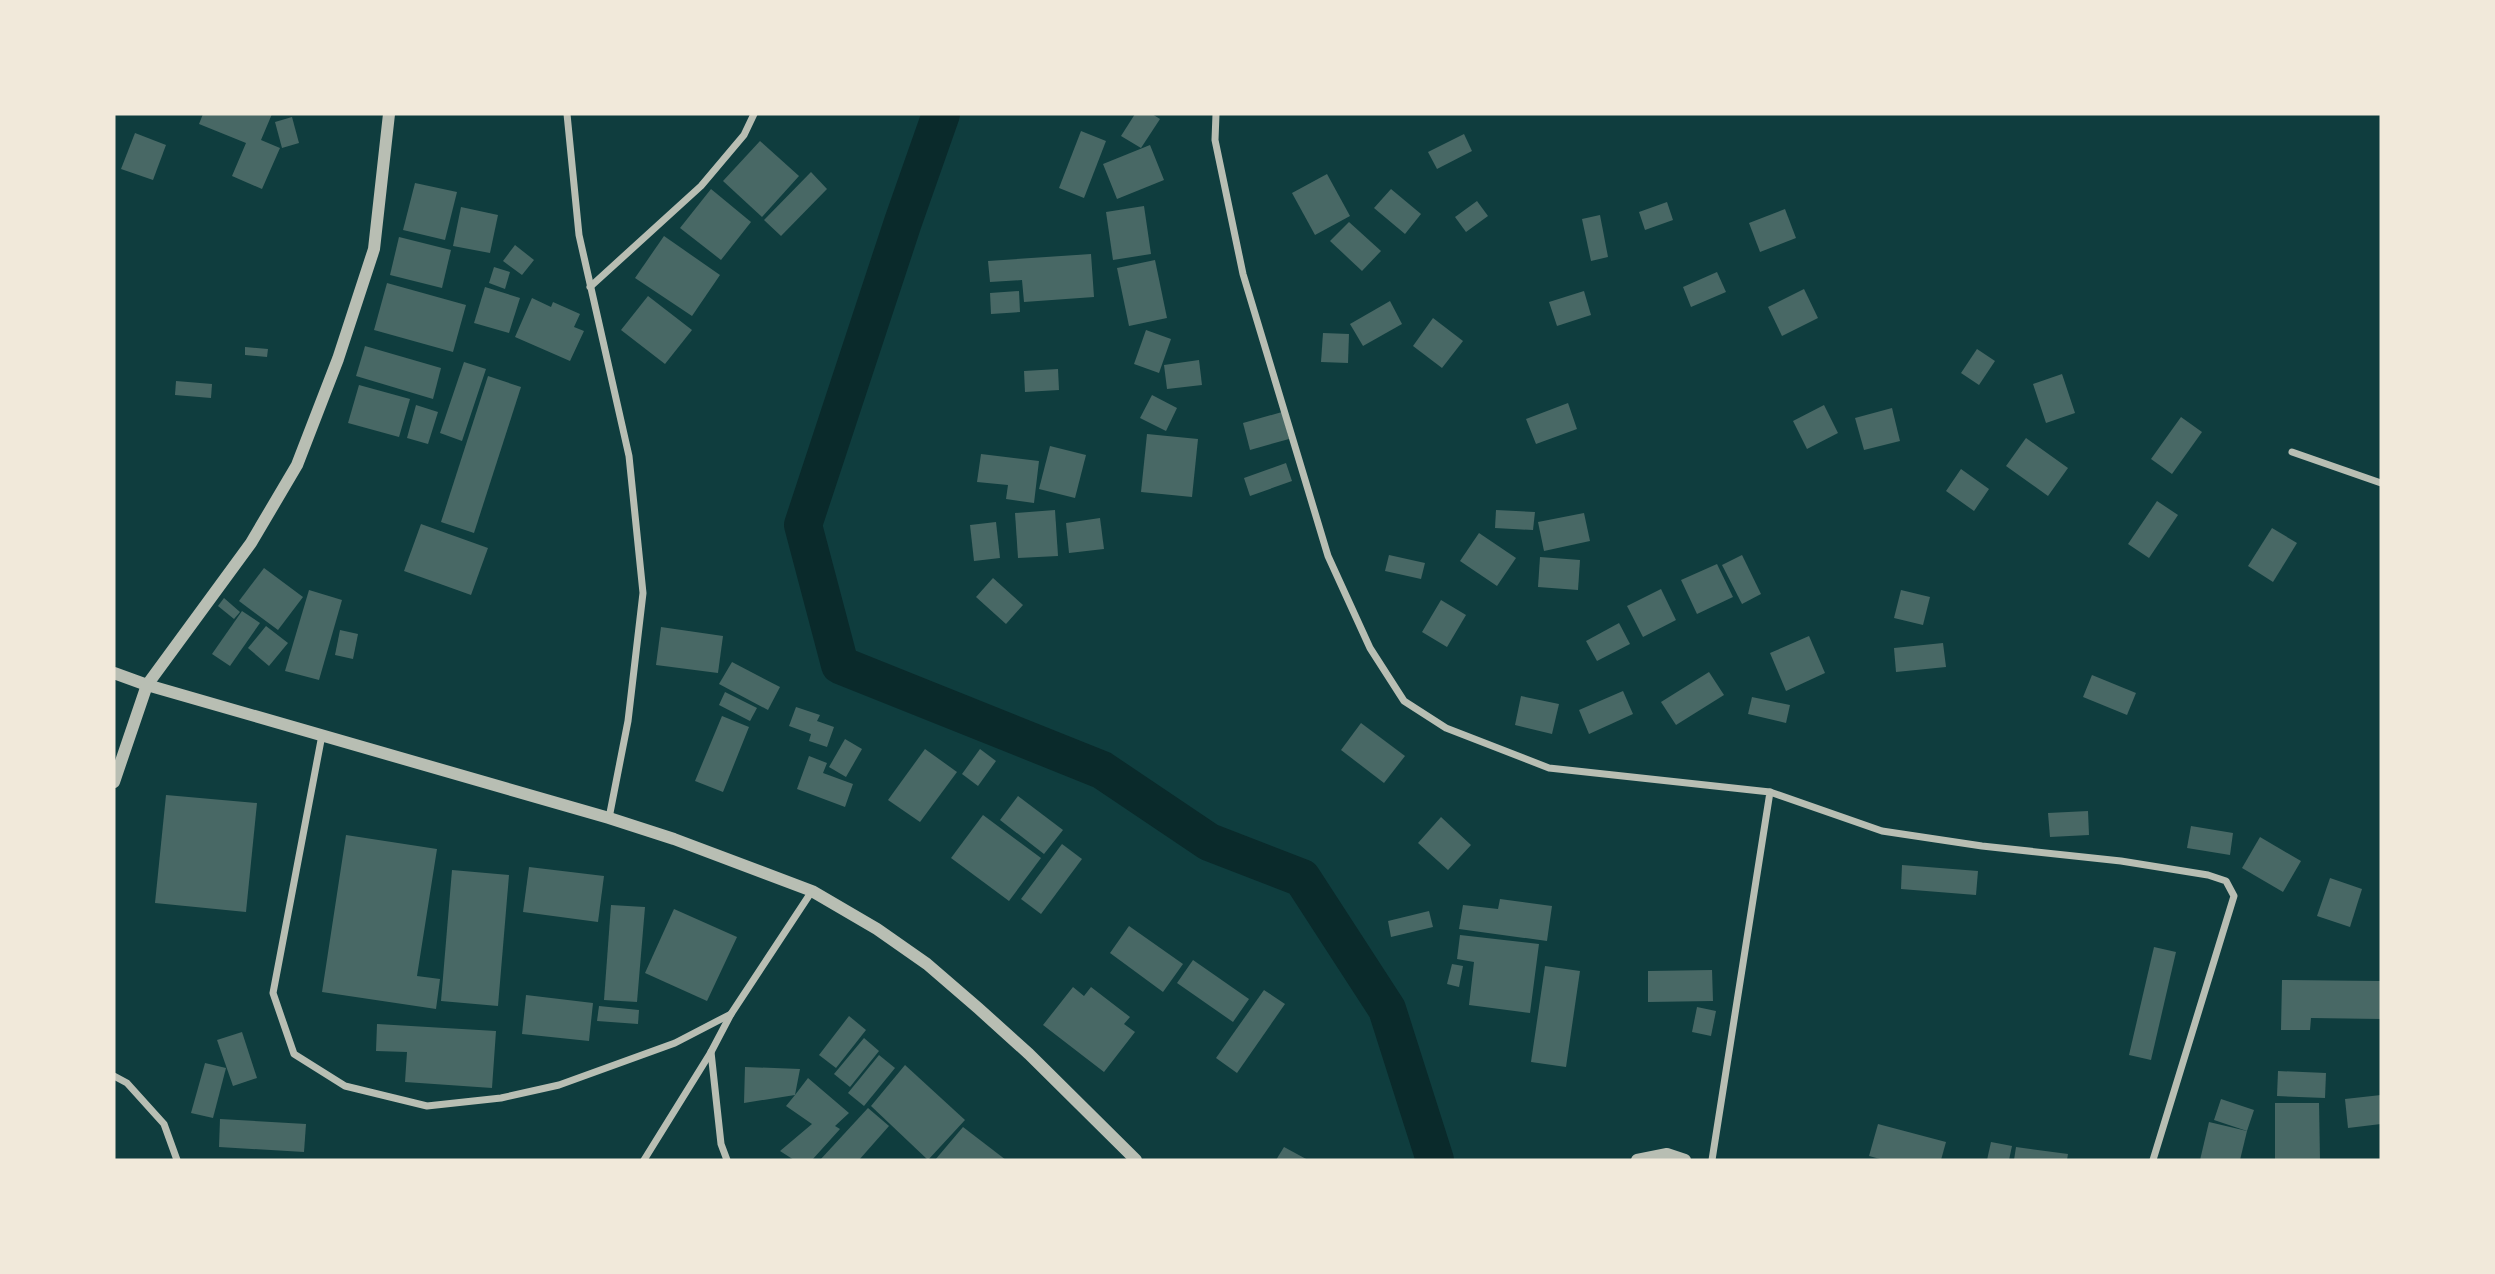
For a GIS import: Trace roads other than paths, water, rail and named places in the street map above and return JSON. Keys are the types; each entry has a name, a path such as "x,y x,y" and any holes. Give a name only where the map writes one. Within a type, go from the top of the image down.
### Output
{"street":[{"path":"114,782 147,685 251,543 297,465 338,359 373,249 389,114"},
{"path":"567,114 579,235 629,456 643,593 628,721 609,818"},
{"path":"590,287 701,186 744,135 754,114"},
{"path":"1216,114 1215,140 1243,274 1328,555 1370,648 1404,701 1446,728 1549,768 1770,792 1882,831 1982,846 2121,861 2208,875 2226,881 2234,896 2153,1160"},
{"path":"2292,452 2381,483"},
{"path":"114,673 147,685 609,818 674,839 812,891 877,929 927,964 1029,1054 1136,1160"},
{"path":"322,734 273,993 294,1054 345,1086 427,1106 501,1098 559,1085 675,1043 731,1014"},
{"path":"1712,1160 1770,792"},
{"path":"644,1160 711,1052 731,1014 812,891"},
{"path":"711,1052 721,1144 727,1160"},
{"path":"114,1076 127,1083 164,1124 177,1160"},
{"path":"1637,1160 1667,1154 1685,1160"}],"waterway":[{"path":"941,114 803,525 840,665 1102,770 1209,842 1302,878 1387,1009 1435,1160"}]}
